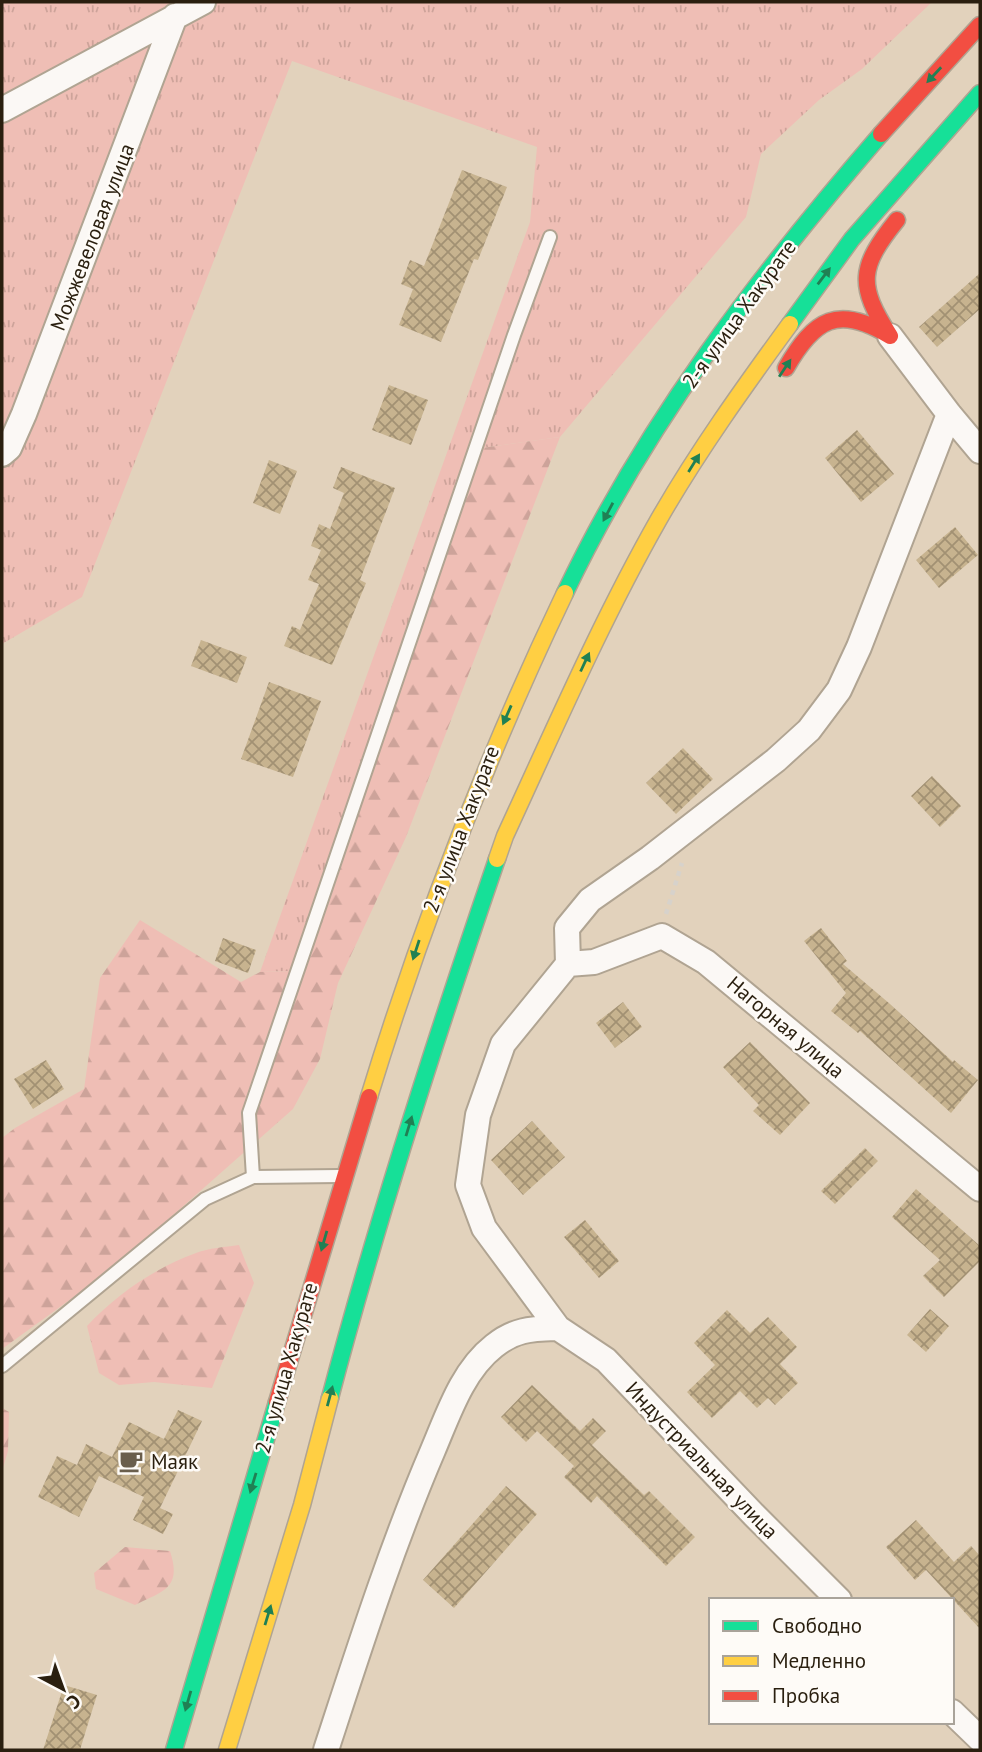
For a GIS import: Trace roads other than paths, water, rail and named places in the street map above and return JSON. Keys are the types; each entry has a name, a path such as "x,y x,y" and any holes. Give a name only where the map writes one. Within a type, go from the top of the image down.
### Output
{"main road":[{"name":"2-я улица Хакурате","path":"174,1750 343,1176 423,927 482,771 544,635 623,483 710,345 866,150 980,25"},
{"name":"2-я улица Хакурате","path":"227,1750 302,1505 358,1293 447,1004 505,836 592,648 659,519 726,411 852,239 980,93"},
{"path":"849,280 910,205"},
{"path":"877,244 867,263 865,280 870,302 890,336"},
{"path":"778,379 828,307"},
{"path":"808,335 831,321 856,318 890,336"},
{"path":"623,483 679,366"},
{"path":"477,918 576,718"}],"street":[{"path":"2,110 203,2"},
{"name":"Можжевеловая улица","path":"2,454 9,448 24,414 176,16"},
{"path":"890,336 948,414 980,451"},
{"path":"558,1328 484,1228 468,1185 478,1115 503,1044 568,964 567,928 590,900 650,858 776,760 810,730 839,690 859,647 948,414"},
{"name":"Нагорная улица","path":"568,964 594,962 662,936 706,962 980,1189"},
{"path":"326,1750 414,1494 466,1378 493,1347 523,1329 558,1328"},
{"name":"Индустриальная улица","path":"558,1328 607,1360 837,1598"},
{"path":"236,1750 262,1654 260,1642"},
{"path":"954,1714 980,1740"}],"lane":[{"path":"253,1177 249,1114 500,374 550,237"},
{"path":"2,1366 205,1199 253,1177 343,1176"}],"place":[{"name":"Маяк","path":"131,1461"}]}
